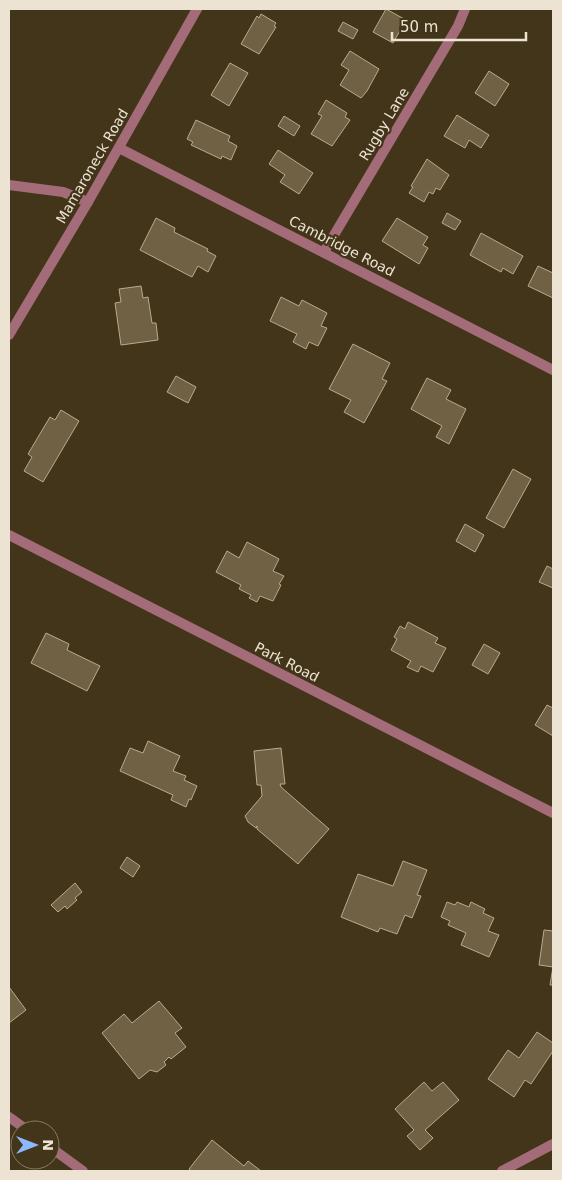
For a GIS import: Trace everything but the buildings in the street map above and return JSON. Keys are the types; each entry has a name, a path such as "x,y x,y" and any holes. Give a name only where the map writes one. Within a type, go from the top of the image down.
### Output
{"street":[{"name":"Mamaroneck Road","path":"9,335 88,202 197,9"},
{"name":"Rugby Lane","path":"324,252 458,26 465,9"},
{"name":"Cambridge Road","path":"119,148 553,370"},
{"path":"9,185 63,192 88,202"},
{"name":"Park Road","path":"9,535 553,814"},
{"path":"502,1171 553,1144"},
{"path":"60,1154 83,1171"}]}
